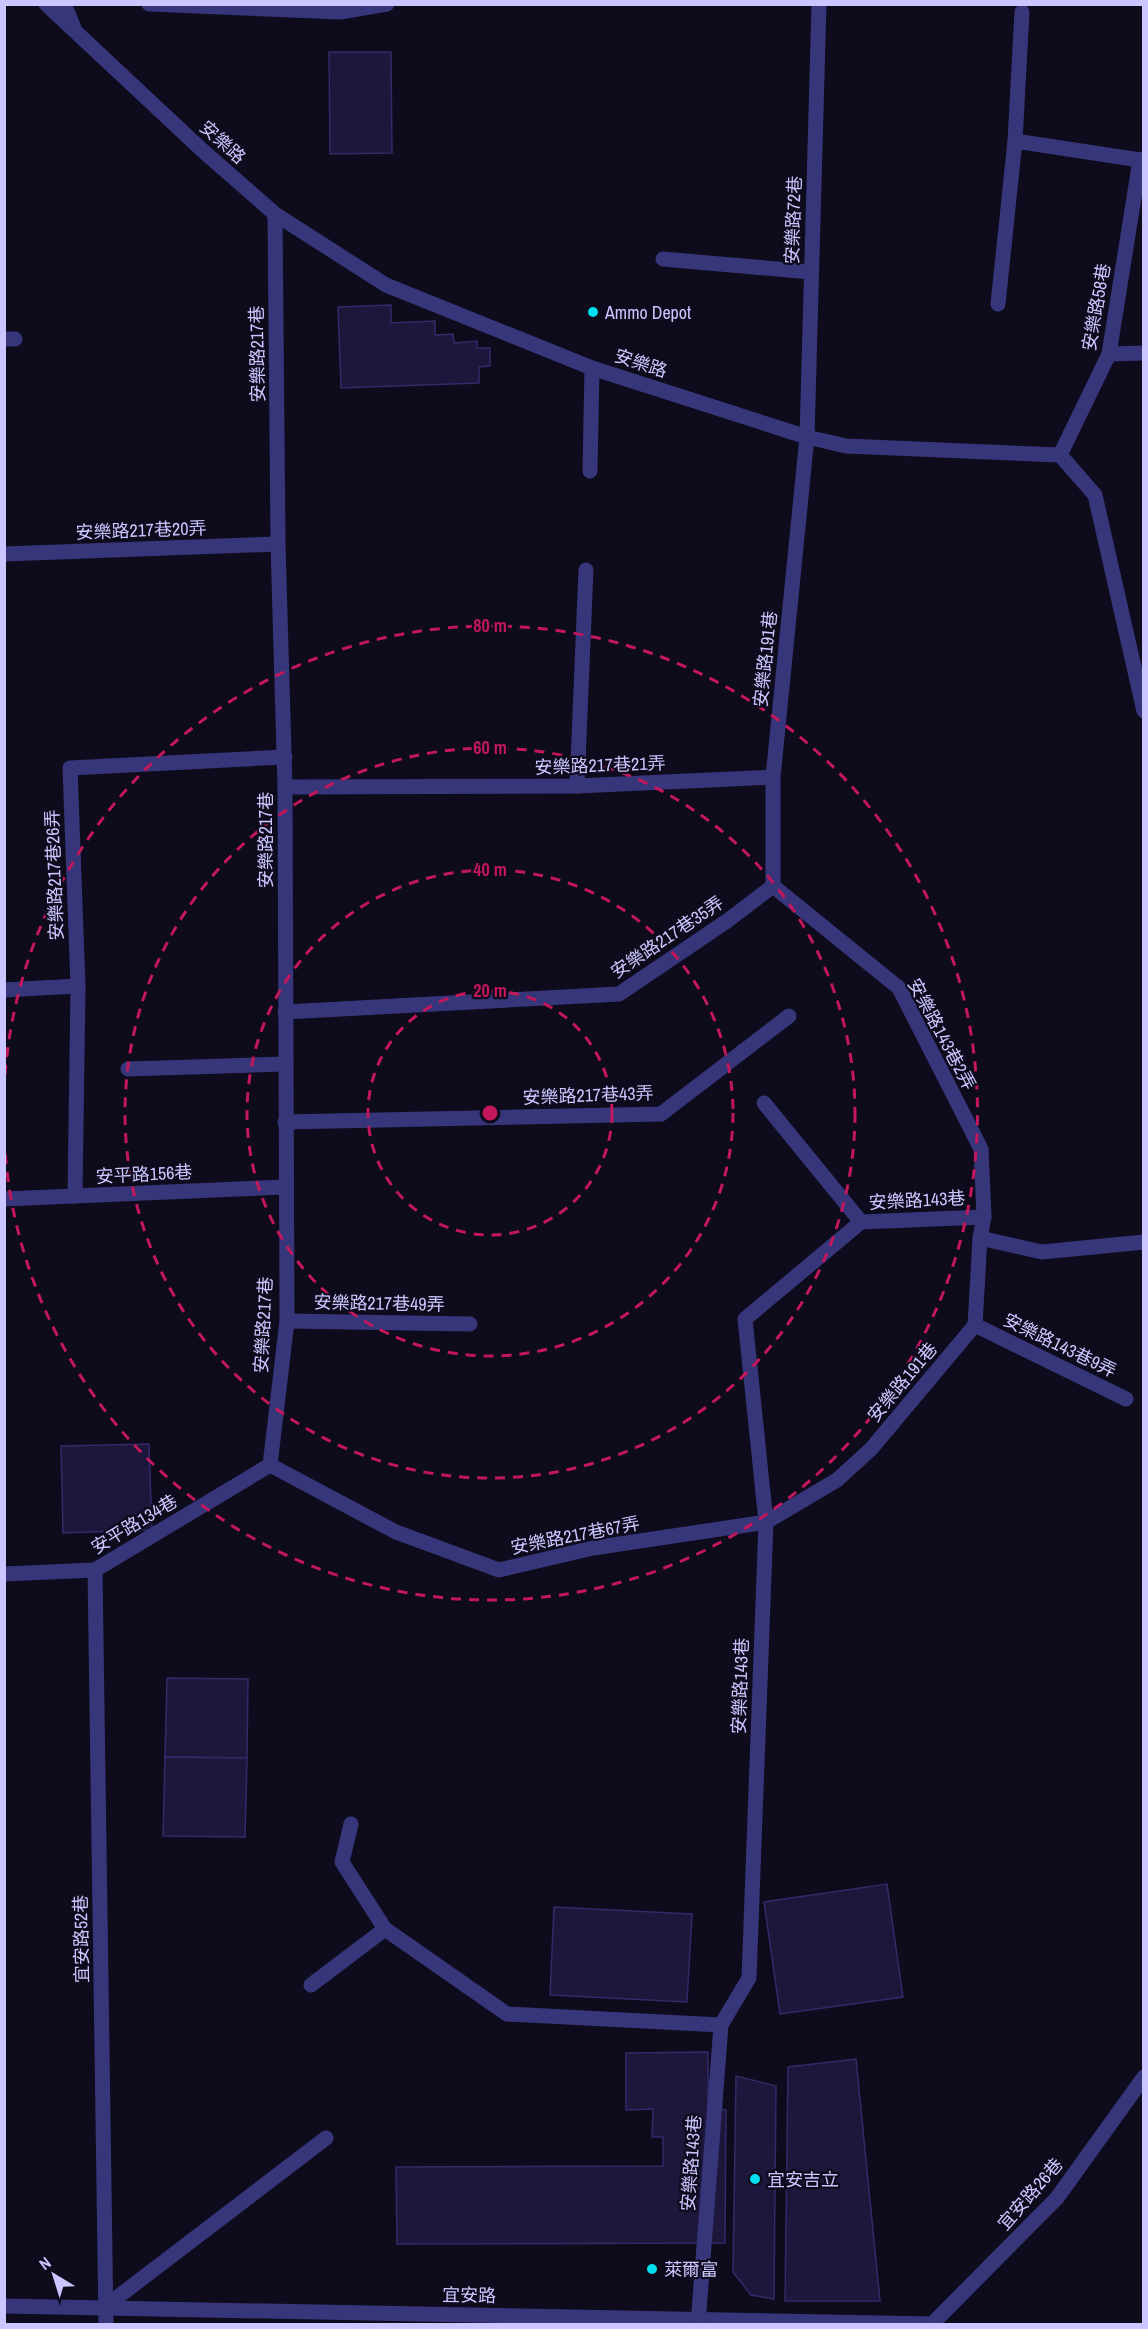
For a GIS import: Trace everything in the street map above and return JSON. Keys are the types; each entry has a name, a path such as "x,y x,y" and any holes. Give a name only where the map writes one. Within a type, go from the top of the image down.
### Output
{"street":[{"name":"安樂路","path":"46,4 202,150 275,214 386,285 592,368 807,437 846,446 1060,455"},
{"path":"64,4 77,33"},
{"path":"149,4 340,8 387,4"},
{"name":"安樂路72巷","path":"807,437 819,4"},
{"path":"998,304 1015,141 1022,12"},
{"path":"1015,141 1142,159"},
{"name":"安樂路58巷","path":"1060,455 1109,354 1142,159"},
{"name":"安樂路217巷","path":"270,1465 287,1321 285,757 278,544 275,214"},
{"path":"663,259 811,272"},
{"path":"1109,354 1143,353"},
{"path":"590,471 592,368"},
{"name":"安樂路191巷","path":"773,886 773,777 807,437"},
{"path":"1060,455 1095,495 1143,711"},
{"name":"安樂路217巷20弄","path":"4,554 278,544"},
{"path":"577,786 586,570"},
{"name":"安樂路217巷26弄","path":"75,1196 78,986 70,768 285,757"},
{"name":"安樂路217巷21弄","path":"285,787 577,786 773,777"},
{"name":"安樂路217巷35弄","path":"285,1012 619,994 773,886"},
{"name":"安樂路143巷2弄","path":"773,886 900,988 981,1149 984,1217"},
{"path":"4,990 78,986"},
{"name":"安樂路217巷43弄","path":"285,1122 661,1113 789,1016"},
{"path":"128,1069 285,1064"},
{"path":"764,1103 861,1222"},
{"name":"安平路156巷","path":"4,1199 285,1187"},
{"path":"975,1325 980,1238 984,1217"},
{"name":"安樂路143巷","path":"698,2322 721,2025 749,1978 766,1522 745,1319 861,1222 984,1217"},
{"path":"980,1238 1042,1252 1143,1242"},
{"name":"安樂路217巷49弄","path":"287,1321 470,1324"},
{"name":"安樂路191巷","path":"766,1522 837,1480 871,1449 975,1325"},
{"name":"安樂路143巷9弄","path":"975,1325 1126,1400"},
{"name":"安樂路217巷67弄","path":"270,1465 396,1532 499,1570 593,1548 766,1522"},
{"name":"安平路134巷","path":"4,1574 95,1570 270,1465"},
{"name":"宜安路52巷","path":"95,1570 106,2325"},
{"path":"351,1824 342,1862 384,1929 507,2014 721,2025"},
{"path":"311,1985 384,1929"},
{"name":"宜安路26巷","path":"933,2324 1057,2198 1143,2077"},
{"path":"106,2306 326,2138"},
{"name":"宜安路","path":"4,2306 106,2306 698,2322 933,2324"}],"building":[{"path":"329,52 391,52 392,153 330,154"},
{"path":"391,305 391,323 435,321 435,335 453,334 454,343 477,341 477,348 490,348 490,366 479,367 479,383 341,388 338,307"},
{"path":"149,1444 152,1530 63,1533 61,1446"},
{"path":"167,1678 248,1679 247,1758 165,1757"},
{"path":"165,1757 247,1758 245,1837 163,1836"},
{"path":"887,1884 903,1997 780,2014 764,1902"},
{"path":"554,1907 692,1914 687,2002 550,1995"},
{"path":"708,2052 708,2109 726,2110 725,2243 397,2244 396,2167 663,2166 663,2137 652,2137 653,2109 626,2110 626,2053"},
{"path":"856,2059 880,2301 785,2301 788,2067"},
{"name":"宜安吉立","path":"736,2076 776,2086 774,2299 751,2295 733,2272"}],"place":[{"name":"Ammo Depot","path":"593,312"},
{"name":"宜安吉立","path":"755,2179"},
{"name":"萊爾富","path":"652,2269"}]}
